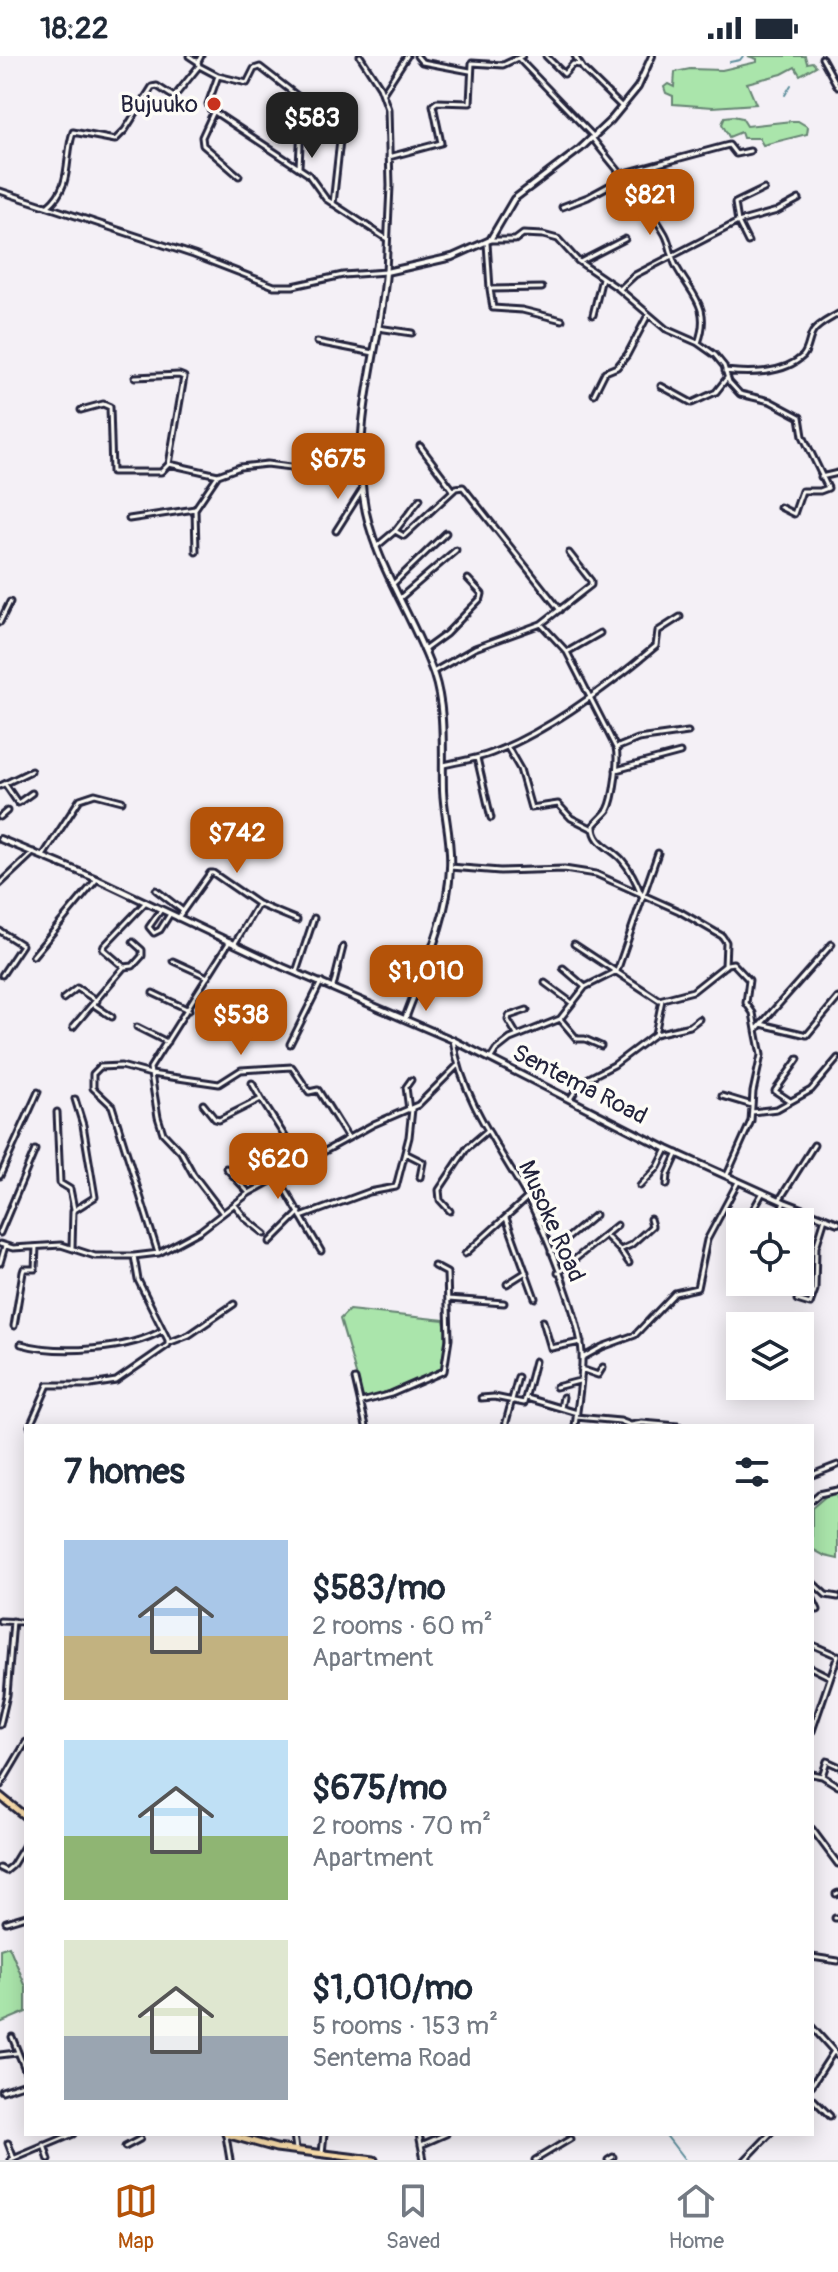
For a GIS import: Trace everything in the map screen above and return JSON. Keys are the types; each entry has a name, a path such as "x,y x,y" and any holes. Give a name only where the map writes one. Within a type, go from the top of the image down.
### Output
{"main road":[{"path":"0,1796 24,1812"},
{"path":"232,2136 255,2144 374,2160"}],"street":[{"path":"189,56 218,76 246,84 254,69 260,67 300,98 299,167"},
{"path":"48,206 59,197 65,185 73,132 115,140 125,130 152,87 157,86 174,97 201,56"},
{"path":"360,56 383,93 388,109 390,186 386,272 363,411 361,482 376,547 433,672 443,732 444,794 449,828 450,867 442,917 405,1019"},
{"path":"383,93 407,56"},
{"path":"417,56 422,62 470,71"},
{"path":"546,56 564,74 573,64 582,66"},
{"path":"575,56 622,107"},
{"path":"562,320 522,310 493,308 488,242 514,199 594,138 622,107 638,87 652,56"},
{"path":"389,157 441,143 433,105 437,102 470,103 473,62 497,65 520,57 594,138 666,236 673,257 702,308 698,343"},
{"path":"822,58 838,87 830,92"},
{"path":"218,76 208,104 214,111 313,177 323,196 387,239"},
{"path":"214,111 202,137 203,145 239,176"},
{"path":"333,204 340,140"},
{"path":"562,207 588,197 623,176 729,145 736,154 750,151"},
{"path":"748,242 738,222 735,203 764,189"},
{"path":"0,191 74,218 194,255 274,286 386,272 452,257 488,242 515,240 523,234 552,237 669,331 698,343 720,359 727,378 740,394 759,397 802,419 803,436 828,488 802,491 796,512 792,514 780,507"},
{"path":"619,289 635,275 738,222 777,211 799,199"},
{"path":"580,262 625,239"},
{"path":"593,315 602,278"},
{"path":"490,289 542,288"},
{"path":"725,371 742,373 756,370 764,373 791,363 806,352 817,328 838,314"},
{"path":"594,394 605,372 617,367 627,355 648,315"},
{"path":"378,328 412,333"},
{"path":"317,342 374,353"},
{"path":"81,410 106,403 110,407 112,472 161,472 169,464 184,377 135,377"},
{"path":"661,386 694,403 716,392 727,378"},
{"path":"420,446 453,490"},
{"path":"169,464 218,475 240,467 267,464 322,471 361,482"},
{"path":"821,477 838,473"},
{"path":"196,552 195,509 218,475"},
{"path":"395,531 404,536 453,490 463,487 560,610"},
{"path":"336,531 362,490"},
{"path":"376,547 395,531 420,499"},
{"path":"129,519 195,509"},
{"path":"393,584 446,533"},
{"path":"400,598 456,550"},
{"path":"433,672 475,648 541,624 591,583 569,553"},
{"path":"424,650 446,634 481,598 482,594 468,579"},
{"path":"0,622 10,602"},
{"path":"444,765 477,758 529,736 605,687 656,646 658,631 680,617"},
{"path":"541,624 567,652 616,748 616,770 609,808 596,821 593,829"},
{"path":"567,652 600,633"},
{"path":"616,748 638,739 688,732"},
{"path":"507,747 520,769 531,808 561,805 571,818 593,829 599,842 623,861 642,896"},
{"path":"616,770 680,753"},
{"path":"477,758 491,818"},
{"path":"31,771 2,785 18,803 32,793"},
{"path":"43,856 80,799 95,794 122,801"},
{"path":"0,817 7,811"},
{"name":"Sentema Road","path":"0,839 97,879 296,972 453,1040 667,1149 782,1201 837,1221"},
{"path":"0,884 34,852"},
{"path":"491,1058 496,1050 517,1035 560,1019 585,987 617,971 658,853"},
{"path":"450,867 500,871 569,869 602,875 679,911 722,936 726,942 725,966"},
{"path":"178,918 213,873 258,904 297,920"},
{"path":"33,956 97,879"},
{"path":"156,890 183,911"},
{"path":"133,942 142,950 142,956 133,966 124,967 106,953 104,946 146,902"},
{"path":"224,1214 193,1174 181,1152 163,1133 151,1074 152,1063 258,904"},
{"path":"162,910 149,927 154,933 160,930 170,914"},
{"path":"296,972 314,918"},
{"path":"0,931 22,945 2,975"},
{"path":"574,944 662,1000 693,991 733,963 749,980 745,999 753,1013 761,1049 747,1133 727,1175"},
{"path":"756,1030 832,944"},
{"path":"333,987 343,947"},
{"path":"173,961 208,977"},
{"path":"73,1027 124,967"},
{"path":"563,968 585,987"},
{"path":"290,1044 321,982"},
{"path":"545,983 572,1003"},
{"path":"63,999 77,988 112,1017"},
{"path":"153,993 189,1010"},
{"path":"761,1024 807,1035 838,998"},
{"path":"655,1034 662,1000"},
{"path":"517,1035 508,1020 509,1016 527,1010"},
{"path":"560,1019 577,1039 601,1046"},
{"path":"570,1099 581,1082 614,1065 655,1034 690,1026 699,1019"},
{"path":"137,1027 167,1042"},
{"name":"Musoke Road","path":"453,1040 457,1066 488,1130 527,1198 551,1252 581,1342 575,1424"},
{"path":"752,1112 774,1110 814,1087 838,1058"},
{"path":"790,1101 775,1091 798,1059"},
{"path":"159,1253 112,1106 97,1093 91,1081 100,1067 110,1064 151,1074 219,1084 241,1070 292,1067 309,1092 318,1090 348,1138"},
{"path":"0,1244 72,1247 95,1256 159,1253 179,1245 249,1193 348,1138 411,1109 457,1066"},
{"path":"270,1242 300,1214 369,1192 396,1187 405,1153 411,1109 406,1087 411,1080"},
{"path":"252,1083 303,1165"},
{"path":"0,1176 38,1092"},
{"path":"722,1096 752,1105"},
{"path":"74,1209 95,1197 83,1125 75,1099"},
{"path":"203,1104 219,1120 261,1099"},
{"path":"57,1112 60,1183 70,1189 74,1209 72,1247"},
{"path":"450,1211 440,1200 439,1190 467,1148 488,1130"},
{"path":"780,1208 814,1145"},
{"path":"640,1186 658,1167 667,1149"},
{"path":"0,1233 35,1150"},
{"path":"405,1153 423,1162 420,1177"},
{"path":"667,1185 678,1153"},
{"path":"226,1168 249,1193"},
{"path":"278,1177 321,1251"},
{"path":"582,1358 635,1335 675,1293 697,1288 707,1240 738,1181"},
{"path":"754,1208 763,1192"},
{"path":"465,1254 527,1198"},
{"path":"235,1205 246,1219 265,1234"},
{"path":"551,1252 595,1215"},
{"path":"506,1218 535,1298"},
{"path":"797,1300 810,1304 815,1290 816,1247 825,1218"},
{"path":"620,1250 631,1245 652,1226 650,1219"},
{"path":"558,1273 617,1225"},
{"path":"605,1235 629,1263"},
{"path":"0,1263 5,1246"},
{"path":"14,1326 23,1272 24,1269 35,1269 36,1247"},
{"path":"134,1256 138,1280 168,1343"},
{"path":"361,1402 391,1394 444,1371 449,1339 447,1273 434,1266"},
{"path":"507,1284 526,1272"},
{"path":"448,1299 504,1303"},
{"path":"31,1424 48,1385 91,1385 116,1381 168,1343 189,1335 234,1304"},
{"path":"543,1321 551,1348 581,1342"},
{"path":"21,1344 55,1350 101,1347 148,1339 163,1330"},
{"path":"481,1398 494,1397 524,1403 535,1361"},
{"path":"581,1369 598,1375 603,1367"},
{"path":"506,1424 518,1377"},
{"path":"355,1379 366,1424"},
{"path":"556,1387 580,1381"},
{"path":"561,1408 563,1397"},
{"path":"527,1398 577,1415 627,1424"},
{"path":"814,1474 838,1465"},
{"path":"814,1498 819,1494 838,1490"},
{"path":"814,1584 826,1595 838,1597"},
{"path":"814,1601 818,1610"},
{"path":"0,1621 24,1622"},
{"path":"0,1725 7,1695 13,1621"},
{"path":"814,1645 838,1655 814,1726"},
{"path":"814,1669 830,1677"},
{"path":"814,1712 820,1713"},
{"path":"0,1786 24,1745"},
{"path":"822,1776 827,1761 838,1766"},
{"path":"814,1774 838,1786"},
{"path":"814,1832 838,1864"},
{"path":"0,1868 6,1871 12,1866 24,1846"},
{"path":"6,1922 24,1917"},
{"path":"814,1957 838,1961"},
{"path":"814,2032 838,2056"},
{"path":"12,2037 24,2068"},
{"path":"814,2082 834,2051"},
{"path":"0,2055 17,2053"},
{"path":"2,2091 24,2084"},
{"path":"814,2100 830,2116"},
{"path":"51,2136 54,2141"},
{"path":"8,2143 13,2160 68,2136"},
{"path":"125,2147 138,2140 135,2136"},
{"path":"226,2136 230,2160"},
{"path":"294,2136 296,2150"},
{"path":"315,2160 323,2136"},
{"path":"419,2136 424,2160"},
{"path":"421,2145 441,2136"},
{"path":"745,2160 768,2136"},
{"path":"535,2160 570,2139"},
{"path":"44,2145 49,2160"},
{"path":"608,2160 613,2157"}],"green space":[{"path":"748,56 805,56 807,63 812,62 816,66 800,75 795,67 782,74 747,83 756,104 713,107 673,104 673,96 666,93 664,87 668,84 674,87 675,72 722,70 757,62 757,59"},
{"path":"725,117 742,118 747,126 798,121 808,127 807,134 763,145 759,138 743,138 741,132 729,137 722,124"},
{"path":"349,1310 444,1320 442,1370 377,1396 363,1398 340,1319"},
{"path":"838,1493 838,1559 814,1550 814,1506 826,1496"},
{"path":"9,1946 24,1982 24,2013 0,2023 0,1949"}],"waterway":[{"path":"730,62 743,56"},
{"path":"622,102 640,77"},
{"path":"785,95 791,85"},
{"path":"602,124 619,106"},
{"path":"612,123 620,115"},
{"path":"593,134 600,126"},
{"path":"602,134 609,126"},
{"path":"575,149 590,136"},
{"path":"548,170 573,151"},
{"path":"667,2136 685,2160"}],"place":[{"name":"Bujuuko","path":"214,104"}]}
